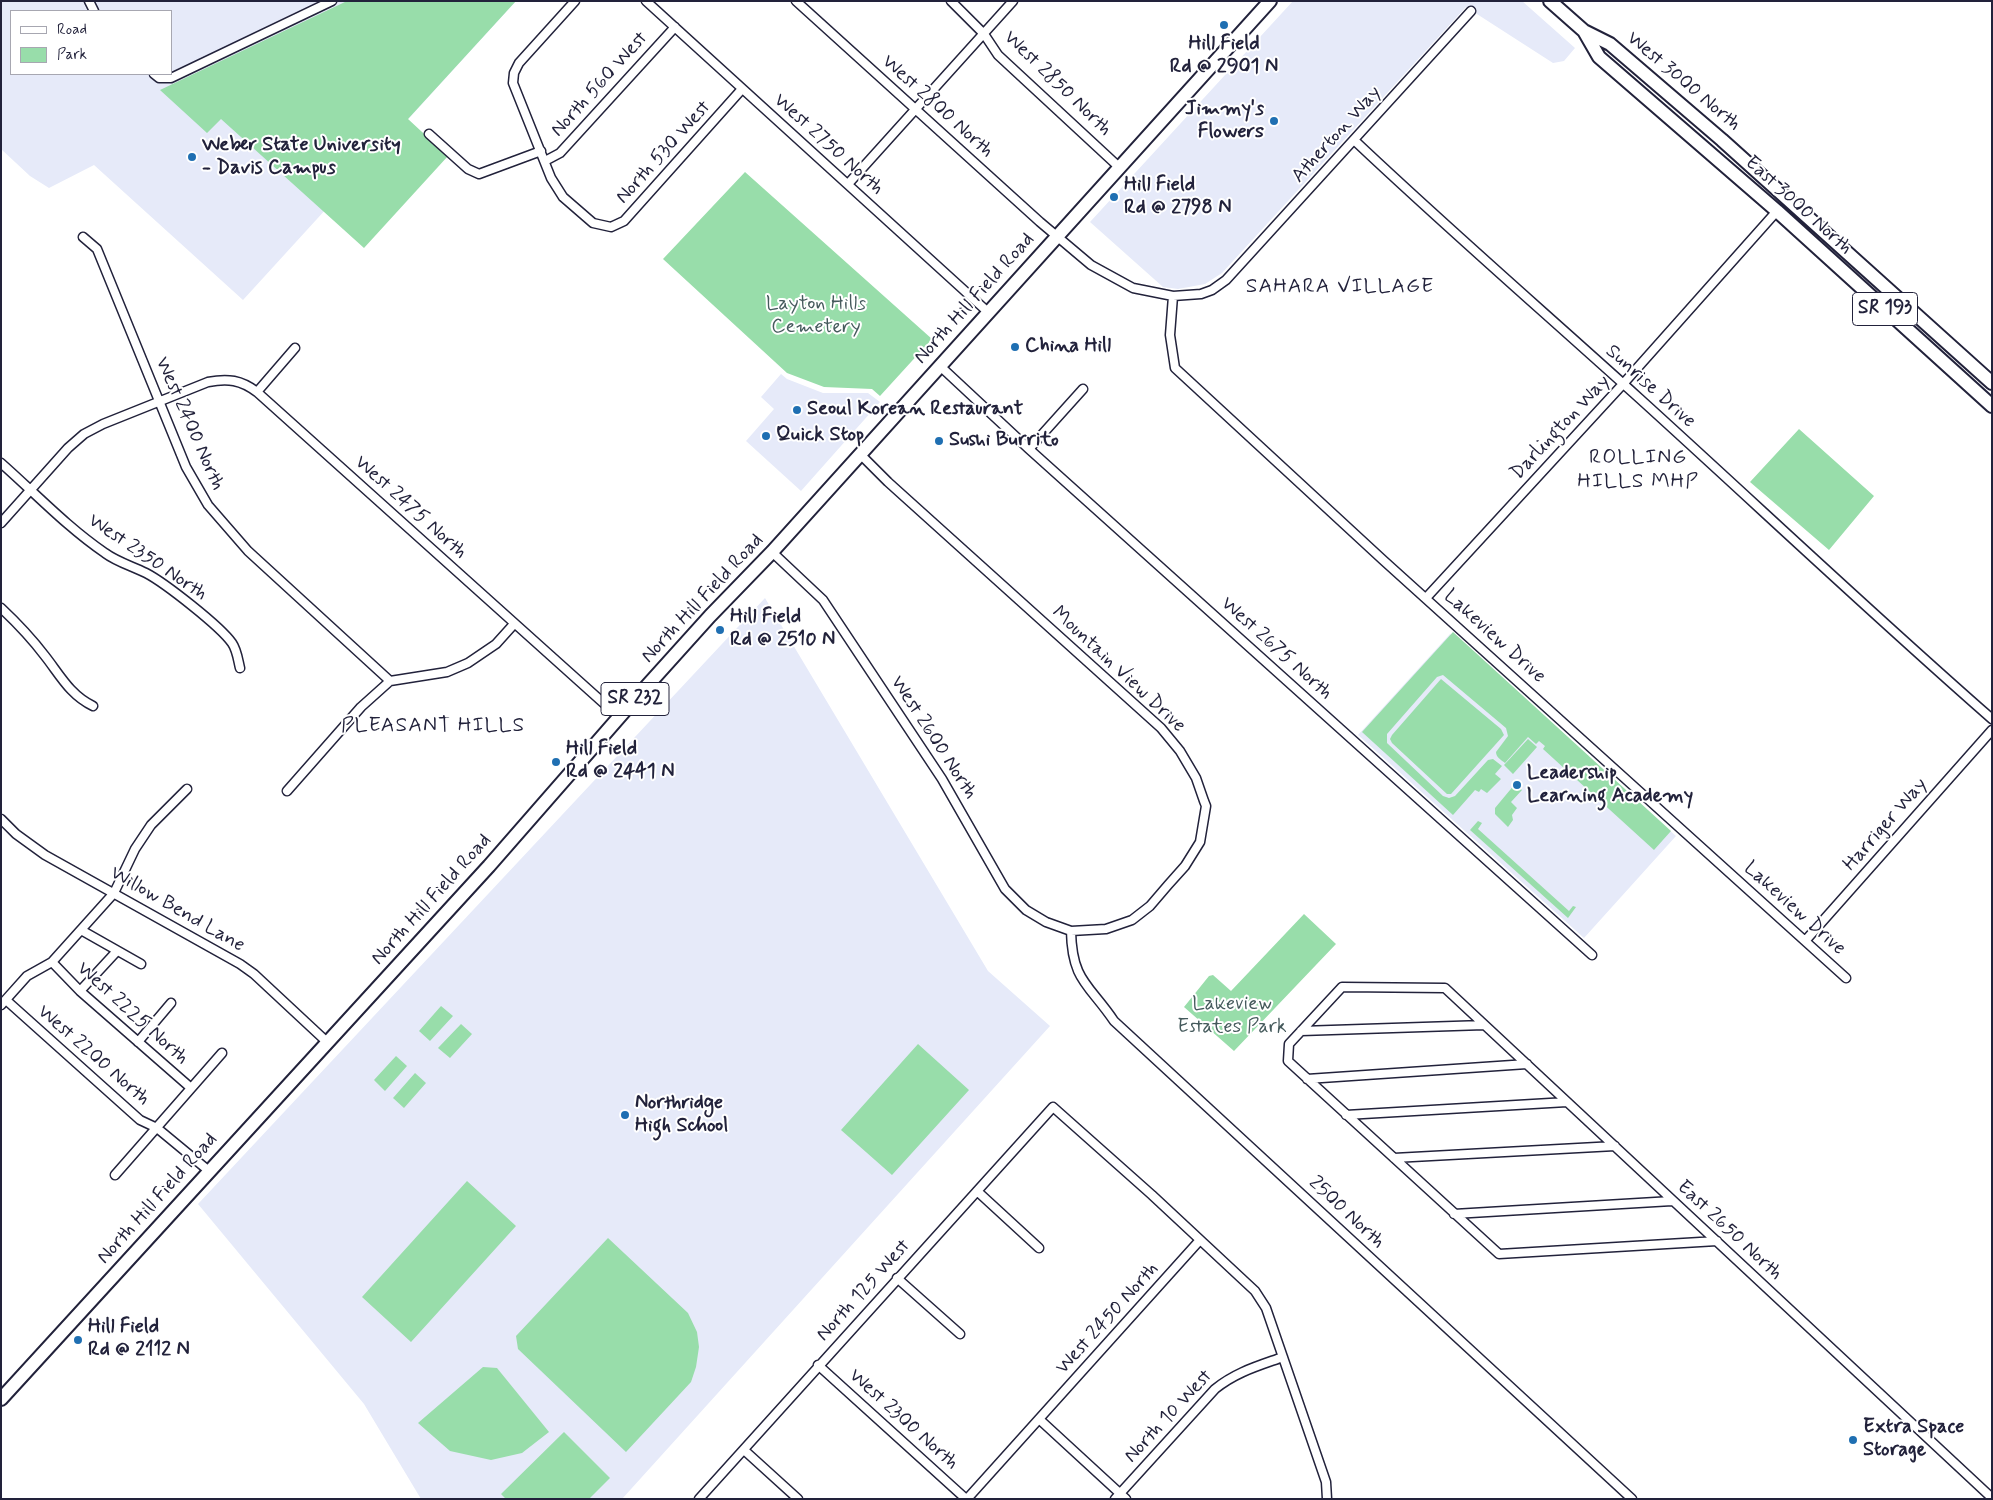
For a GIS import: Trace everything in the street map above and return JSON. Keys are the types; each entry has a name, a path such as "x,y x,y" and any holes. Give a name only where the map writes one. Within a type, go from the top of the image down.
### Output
{"main road":[{"name":"North Hill Field Road","path":"1,1399 489,866 710,616 772,552 1270,1"},
{"name":"West 3000 North","path":"1552,1 1584,31 1610,44 1788,198"},
{"name":"East 3000 North","path":"1584,31 1599,57 1777,211 1992,406"},
{"name":"East 3000 North","path":"1788,198 1992,383"},
{"path":"1777,211 1788,210 1841,256 1847,260 1856,260"}],"street":[{"path":"155,75 159,78 171,78 332,1"},
{"path":"545,161 513,83 514,73 519,63 575,1"},
{"name":"West 2750 North","path":"646,1 989,312"},
{"name":"West 2800 North","path":"796,1 1056,236 1091,265 1133,288 1173,296"},
{"name":"West 2850 North","path":"952,1 984,34 998,55 1120,168"},
{"path":"848,184 1013,1"},
{"name":"Atherton Way","path":"1173,296 1206,292 1226,280 1471,11"},
{"name":"North 560 West","path":"545,161 560,153 675,27"},
{"name":"North 530 West","path":"545,161 551,178 563,197 593,223 610,227 624,221 742,89"},
{"path":"429,134 468,169 479,174 541,151"},
{"name":"Sunrise Drive","path":"1354,140 1440,221 1992,718"},
{"name":"Darlington Way","path":"1426,598 1623,384 1777,211"},
{"name":"West 2400 North","path":"83,237 96,249 186,467 208,505 248,552 390,681"},
{"name":"Lakeview Drive","path":"1173,296 1170,335 1175,368 1267,454 1846,978"},
{"path":"257,392 295,348"},
{"name":"West 2675 North","path":"940,366 1029,449 1592,955"},
{"name":"West 2475 North","path":"1,523 68,448 84,434 103,424 208,382 223,379 236,380 247,384 257,392 619,717"},
{"path":"1029,449 1083,389"},
{"name":"Mountain View Drive","path":"860,454 888,482 1161,728 1180,751 1196,778 1206,806 1200,842 1185,866 1150,906 1132,920 1106,929 1071,931"},
{"name":"West 2350 North","path":"1,463 84,538 106,554 146,573 166,586 218,629 232,643 240,668"},
{"name":"West 2600 North","path":"772,552 823,600 942,779 1005,889 1026,910 1046,922 1071,931"},
{"path":"1,608 32,640 80,700 93,706"},
{"path":"287,791 361,707 390,681 447,672 468,664 496,644 514,624"},
{"name":"Harriger Way","path":"1805,942 1992,730"},
{"path":"4,1003 27,976 52,962 114,893 135,848 151,825 187,789"},
{"name":"Willow Bend Lane","path":"1,819 16,834 45,855 240,964 327,1042"},
{"path":"81,930 141,964"},
{"name":"2500 North","path":"1071,931 1071,945 1078,973 1114,1021 1632,1499"},
{"path":"80,991 117,950"},
{"name":"West 2225 North","path":"52,962 80,991 191,1088"},
{"name":"East 2650 North","path":"1301,1031 1342,988 1445,988 1615,1146 1672,1202 1717,1241 1992,1498"},
{"name":"West 2200 North","path":"4,1003 140,1120 157,1128 209,1170"},
{"path":"138,1042 171,1003"},
{"path":"1484,1025 1301,1031 1289,1044 1288,1061 1498,1254 1717,1241"},
{"path":"115,1175 222,1053"},
{"path":"1307,1078 1527,1064"},
{"path":"1346,1115 1567,1102"},
{"name":"North 125 West","path":"700,1499 818,1365 1053,1107 1200,1240"},
{"path":"1394,1158 1615,1146"},
{"path":"977,1191 1039,1248"},
{"path":"1454,1214 1672,1202"},
{"path":"1200,1240 1255,1291 1266,1308 1326,1482 1327,1499"},
{"name":"West 2450 North","path":"966,1499 1200,1240"},
{"path":"897,1278 960,1334"},
{"name":"North 10 West","path":"1120,1497 1222,1383 1242,1370 1283,1357"},
{"name":"West 2300 North","path":"818,1365 966,1499"},
{"path":"1039,1419 1120,1497"},
{"path":"744,1450 798,1499"}],"shaded area":[{"name":"Weber State University - Davis Campus","path":"1,1 516,1 243,300 94,165 49,188 30,176 1,149"},
{"path":"1293,1 1522,1 1575,48 1564,61 1553,63 1466,7 1222,273 1205,284 1178,289 1163,287 1090,222"},
{"path":"781,374 787,379 823,393 868,393 880,402 801,491 746,441 774,409 761,397"},
{"name":"Northridge High School","path":"765,598 988,971 1050,1026 622,1499 421,1499 364,1404 198,1204"},
{"name":"Leadership Learning Academy","path":"1450,634 1676,836 1584,938 1358,735"}],"green space":[{"path":"347,1 516,1 408,119 448,156 364,248 221,119 207,133 160,90"},
{"name":"Layton Hills Cemetery","path":"745,172 932,339 880,396 872,389 824,387 787,373 663,259"},
{"path":"1799,429 1874,496 1829,550 1750,482"},
{"path":"1453,632 1671,831 1654,850 1543,749 1545,746 1539,741 1536,744 1528,737 1505,763 1500,760 1496,752 1508,736 1506,728 1443,675 1437,677 1387,734 1387,743 1443,796 1449,798 1455,796 1488,760 1493,759 1502,766 1495,774 1501,779 1487,793 1481,789 1479,792 1475,790 1453,815 1362,732"},
{"path":"1441,679 1501,729 1504,735 1451,794 1447,794 1390,739"},
{"path":"1528,739 1537,747 1513,774 1504,765"},
{"path":"1515,784 1522,790 1511,802 1517,808 1512,815 1513,820 1508,827 1495,814 1495,808"},
{"path":"1478,821 1482,823 1478,829 1569,911 1573,906 1576,907 1568,918 1470,830"},
{"name":"Lakeview Estates Park","path":"1304,914 1336,944 1234,1051 1184,1007 1209,976 1213,975 1231,991"},
{"path":"441,1006 453,1016 430,1041 419,1031"},
{"path":"461,1024 472,1034 450,1058 438,1048"},
{"path":"918,1044 969,1090 892,1175 841,1130"},
{"path":"396,1056 407,1066 385,1091 374,1080"},
{"path":"415,1073 426,1083 404,1108 393,1098"},
{"path":"467,1181 516,1226 411,1342 362,1297"},
{"path":"608,1238 688,1313 697,1332 699,1347 696,1367 691,1382 626,1452 518,1349 516,1336"},
{"path":"483,1367 497,1368 549,1432 522,1453 491,1460 450,1451 418,1423"},
{"path":"564,1432 610,1478 589,1499 506,1499 501,1494"}],"place":[{"name":"Hill Field Rd @ 2901 N","path":"1224,25"},
{"name":"Jimmy's Flowers","path":"1274,121"},
{"name":"Weber State University - Davis Campus","path":"192,157"},
{"name":"Hill Field Rd @ 2798 N","path":"1114,197"},
{"name":"China Hill","path":"1015,347"},
{"name":"Seoul Korean Restaurant","path":"797,410"},
{"name":"Quick Stop","path":"766,436"},
{"name":"Sushi Burrito","path":"939,441"},
{"name":"Hill Field Rd @ 2510 N","path":"720,630"},
{"name":"Hill Field Rd @ 2441 N","path":"556,762"},
{"name":"Leadership Learning Academy","path":"1517,785"},
{"name":"Northridge High School","path":"625,1115"},
{"name":"Hill Field Rd @ 2112 N","path":"78,1340"},
{"name":"Extra Space Storage","path":"1853,1440"}],"district":[{"name":"SAHARA VILLAGE","path":"1340,288"},
{"name":"ROLLING HILLS MHP","path":"1638,471"},
{"name":"PLEASANT HILLS","path":"433,727"}]}
